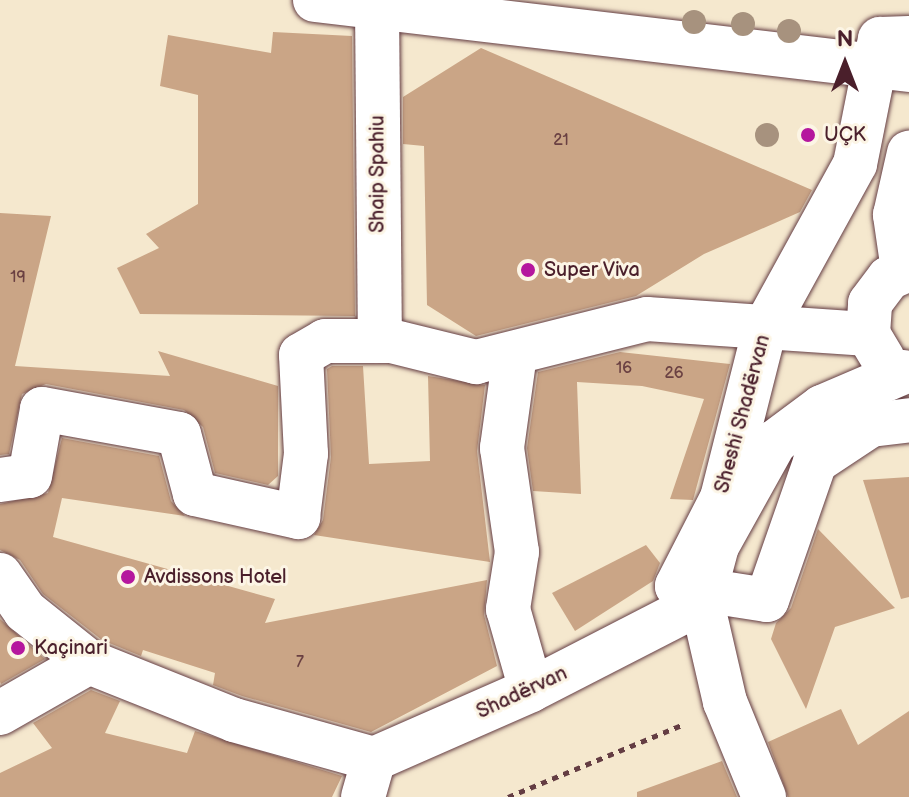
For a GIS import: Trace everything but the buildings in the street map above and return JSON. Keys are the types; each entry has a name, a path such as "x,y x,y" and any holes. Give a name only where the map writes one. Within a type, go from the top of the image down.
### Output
{"street":[{"path":"315,0 892,68"},
{"name":"Shaip Spahiu","path":"377,6 380,341"},
{"name":"Sheshi Shadërvan","path":"909,38 880,39 892,68 855,164 765,328 722,498 677,586 703,596 767,600 815,462 871,425 909,420"},
{"path":"906,372 887,363 868,334 870,303 878,289 906,269 895,215 909,153"},
{"path":"0,480 30,476 42,409 179,434 195,494 298,517 306,454 301,355 325,341 380,341 476,362 647,319 868,334"},
{"path":"515,354 502,448 517,552 508,609 531,690"},
{"path":"764,797 725,702 703,596 717,546 775,442 822,407 906,372"},
{"path":"0,575 25,611 89,662 368,778"},
{"name":"Shadërvan","path":"368,778 703,596"},
{"path":"0,713 89,662"}],"path":[{"path":"508,797 725,702"}],"place":[{"name":"UÇK","path":"808,135"},
{"name":"Super Viva","path":"528,270"},
{"name":"Avdissons Hotel","path":"128,577"},
{"name":"Kaçinari","path":"18,648"}]}
